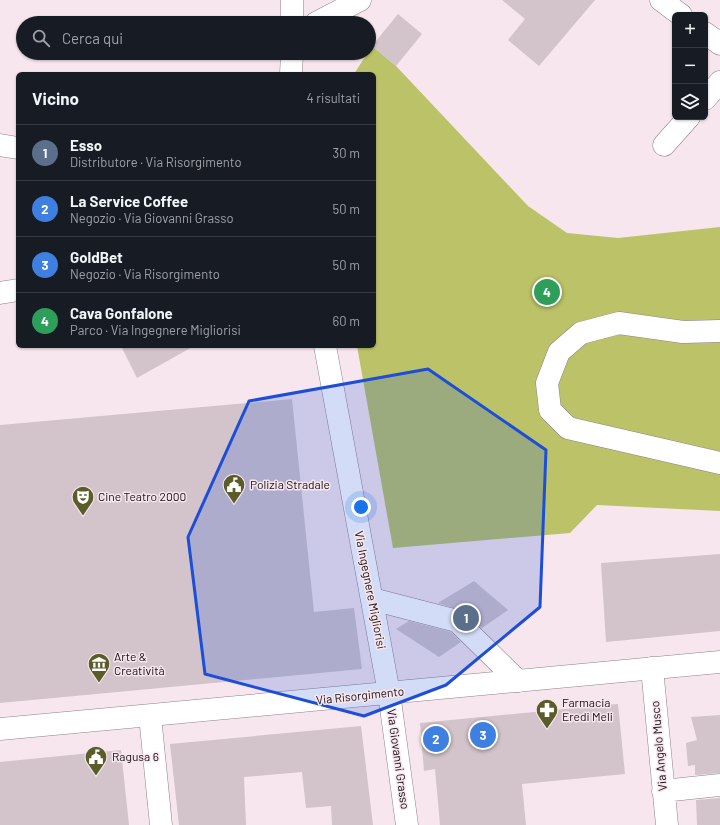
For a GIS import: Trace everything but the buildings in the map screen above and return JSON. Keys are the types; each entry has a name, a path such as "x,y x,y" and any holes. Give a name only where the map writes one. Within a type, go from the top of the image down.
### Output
{"street":[{"path":"292,0 292,16"},
{"path":"329,16 360,0"},
{"path":"661,0 677,12"},
{"path":"708,35 720,44"},
{"path":"291,72 292,60"},
{"path":"708,96 720,82"},
{"path":"664,146 686,120"},
{"path":"0,146 16,148"},
{"path":"0,293 16,290"},
{"path":"720,331 683,332 619,323 581,333 559,352 547,383 550,410 568,428 720,463"},
{"name":"Via Ingegnere Migliorisi","path":"325,348 389,693"},
{"path":"372,599 457,621 518,681"},
{"name":"Via Risorgimento","path":"0,729 720,662"},
{"name":"Via Angelo Musco","path":"652,668 667,825"},
{"name":"Via Giovanni Grasso","path":"389,693 407,825"},
{"path":"150,716 162,825"},
{"path":"663,791 720,785"}],"highlighted area":[{"path":"428,369 546,450 540,607 446,685 364,716 205,674 188,537 249,401"}],"green space":[{"path":"376,49 396,66 528,206 567,233 618,238 720,227 720,511 597,505 570,533 393,548 357,348 376,348 376,72 355,72 363,60 376,60"}],"place":[{"name":"Cava Gonfalone","path":"547,292"},
{"name":"Polizia Stradale","path":"234,504"},
{"name":"Cine Teatro 2000","path":"83,516"},
{"name":"Esso","path":"466,618"},
{"name":"Arte & Creatività","path":"99,684"},
{"name":"Farmacia Eredi Meli","path":"547,730"},
{"name":"GoldBet","path":"483,735"},
{"name":"La Service Coffee","path":"436,739"},
{"name":"Ragusa 6","path":"96,776"}]}
